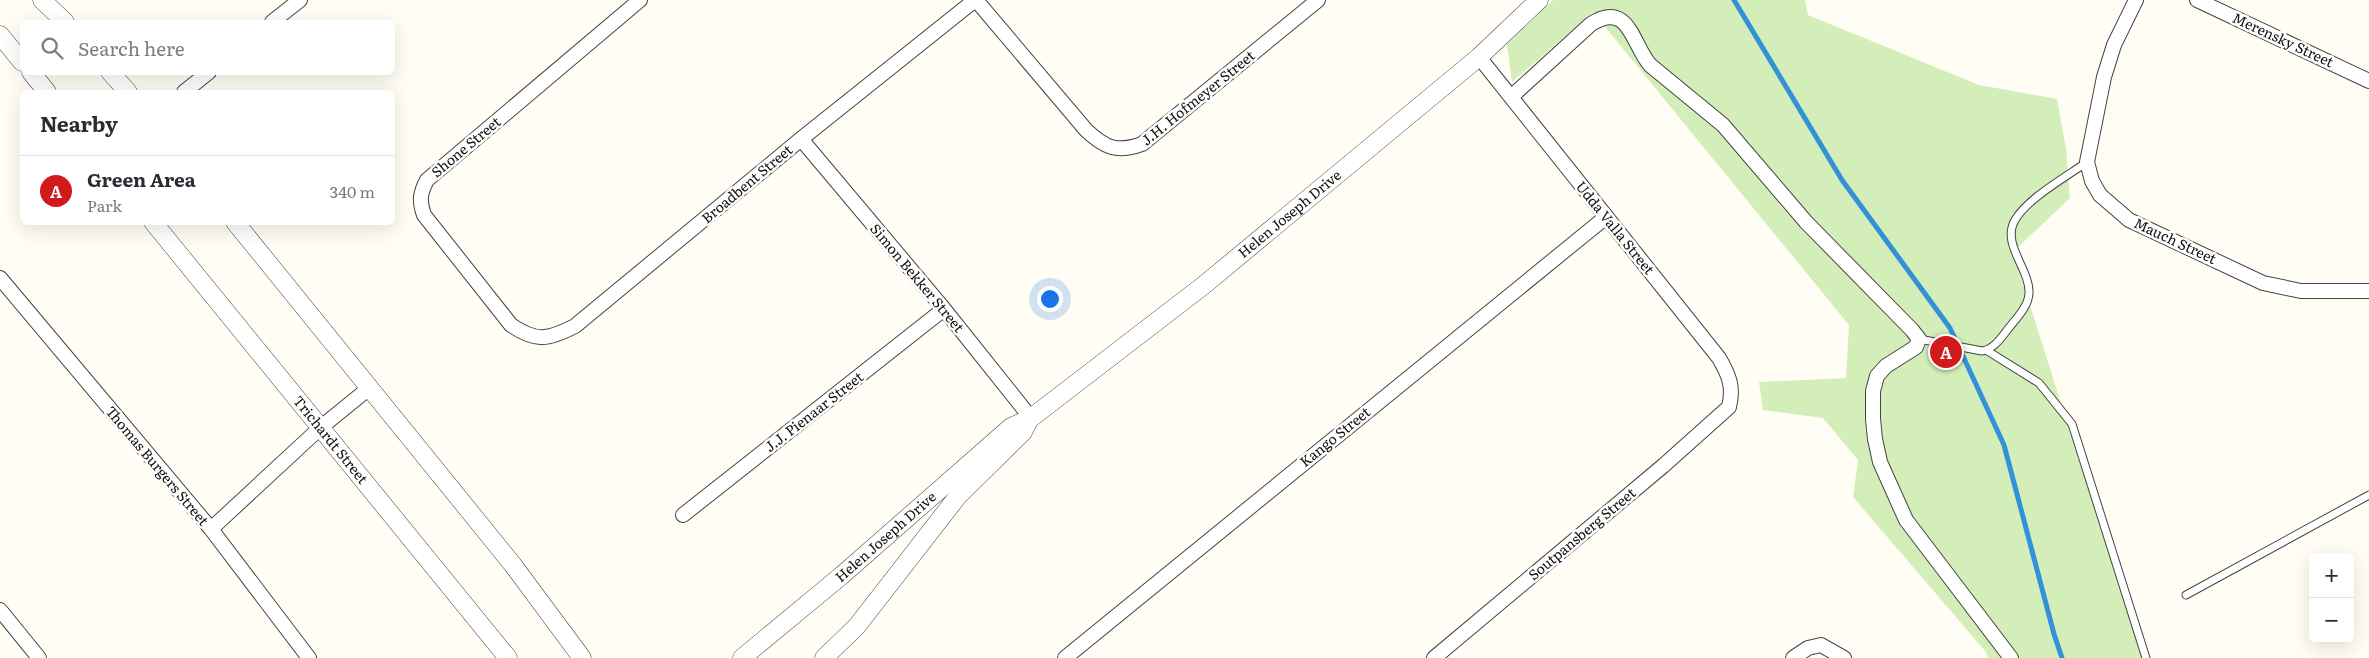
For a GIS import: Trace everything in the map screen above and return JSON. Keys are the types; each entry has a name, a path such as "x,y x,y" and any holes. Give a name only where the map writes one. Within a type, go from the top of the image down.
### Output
{"street":[{"path":"42,0 63,20"},
{"path":"275,20 300,0"},
{"name":"Shone Street","path":"511,325 424,215 420,204 420,192 427,180 640,0"},
{"name":"Broadbent Street","path":"511,325 525,335 539,338 555,337 575,326 800,139 976,0"},
{"name":"J.H. Hofmeyer Street","path":"976,0 1086,130 1099,143 1114,149 1130,149 1142,144 1318,0"},
{"name":"Helen Joseph Drive","path":"742,658 841,576 1011,427 1031,418 1204,285 1479,57 1539,0"},
{"name":"Mauch Street","path":"2136,0 2114,45 2104,76 2087,162 2092,181 2100,194 2129,220 2246,275 2283,288 2318,292 2369,291"},
{"name":"Merensky Street","path":"2197,0 2369,81"},
{"path":"1510,97 1599,19 1614,16 1621,19 1633,32 1645,60 1724,125 1806,222 1919,339 1916,347 1886,366 1878,376 1873,391 1873,420 1880,462 1906,520 2011,658"},
{"path":"0,35 20,60"},
{"name":"Udda Valla Street","path":"1479,57 1719,358 1732,384 1729,407"},
{"path":"33,75 45,90"},
{"path":"113,75 126,90"},
{"path":"186,90 205,75"},
{"name":"Simon Bekker Street","path":"800,139 944,309 1031,418"},
{"name":"Kango Street","path":"1065,658 1606,217"},
{"name":"Trichardt Street","path":"155,225 508,658"},
{"path":"237,225 368,389 513,565 582,658"},
{"name":"Thomas Burgers Street","path":"0,278 6,296 211,529 309,658"},
{"name":"J.J. Pienaar Street","path":"684,516 944,309"},
{"path":"211,529 320,428 368,389"},
{"name":"Soutpansberg Street","path":"1443,655 1729,407"},
{"name":"Helen Joseph Drive","path":"824,658 857,626 958,496 1023,432 1031,418"},
{"path":"0,610 39,658"},
{"path":"1793,658 1808,648 1821,645 1844,658"}],"lane":[{"path":"1986,350 2001,339 2019,315 2029,294 2026,277 2011,240 2015,220 2038,198 2087,162"},
{"path":"1919,339 1986,350 2039,383 2072,424 2146,658"},
{"path":"2186,594 2369,495"}],"green space":[{"path":"1553,0 1805,0 1808,15 1979,85 2057,99 2066,149 2070,198 2013,252 2142,658 1988,658 1986,652 1853,497 1858,460 1823,418 1763,410 1759,382 1846,378 1849,325 1593,12 1512,82 1507,44"}],"waterway":[{"path":"1734,0 1842,180 1950,328 2004,445 2062,658"}],"place":[{"name":"Green Area","path":"1946,352"}]}
